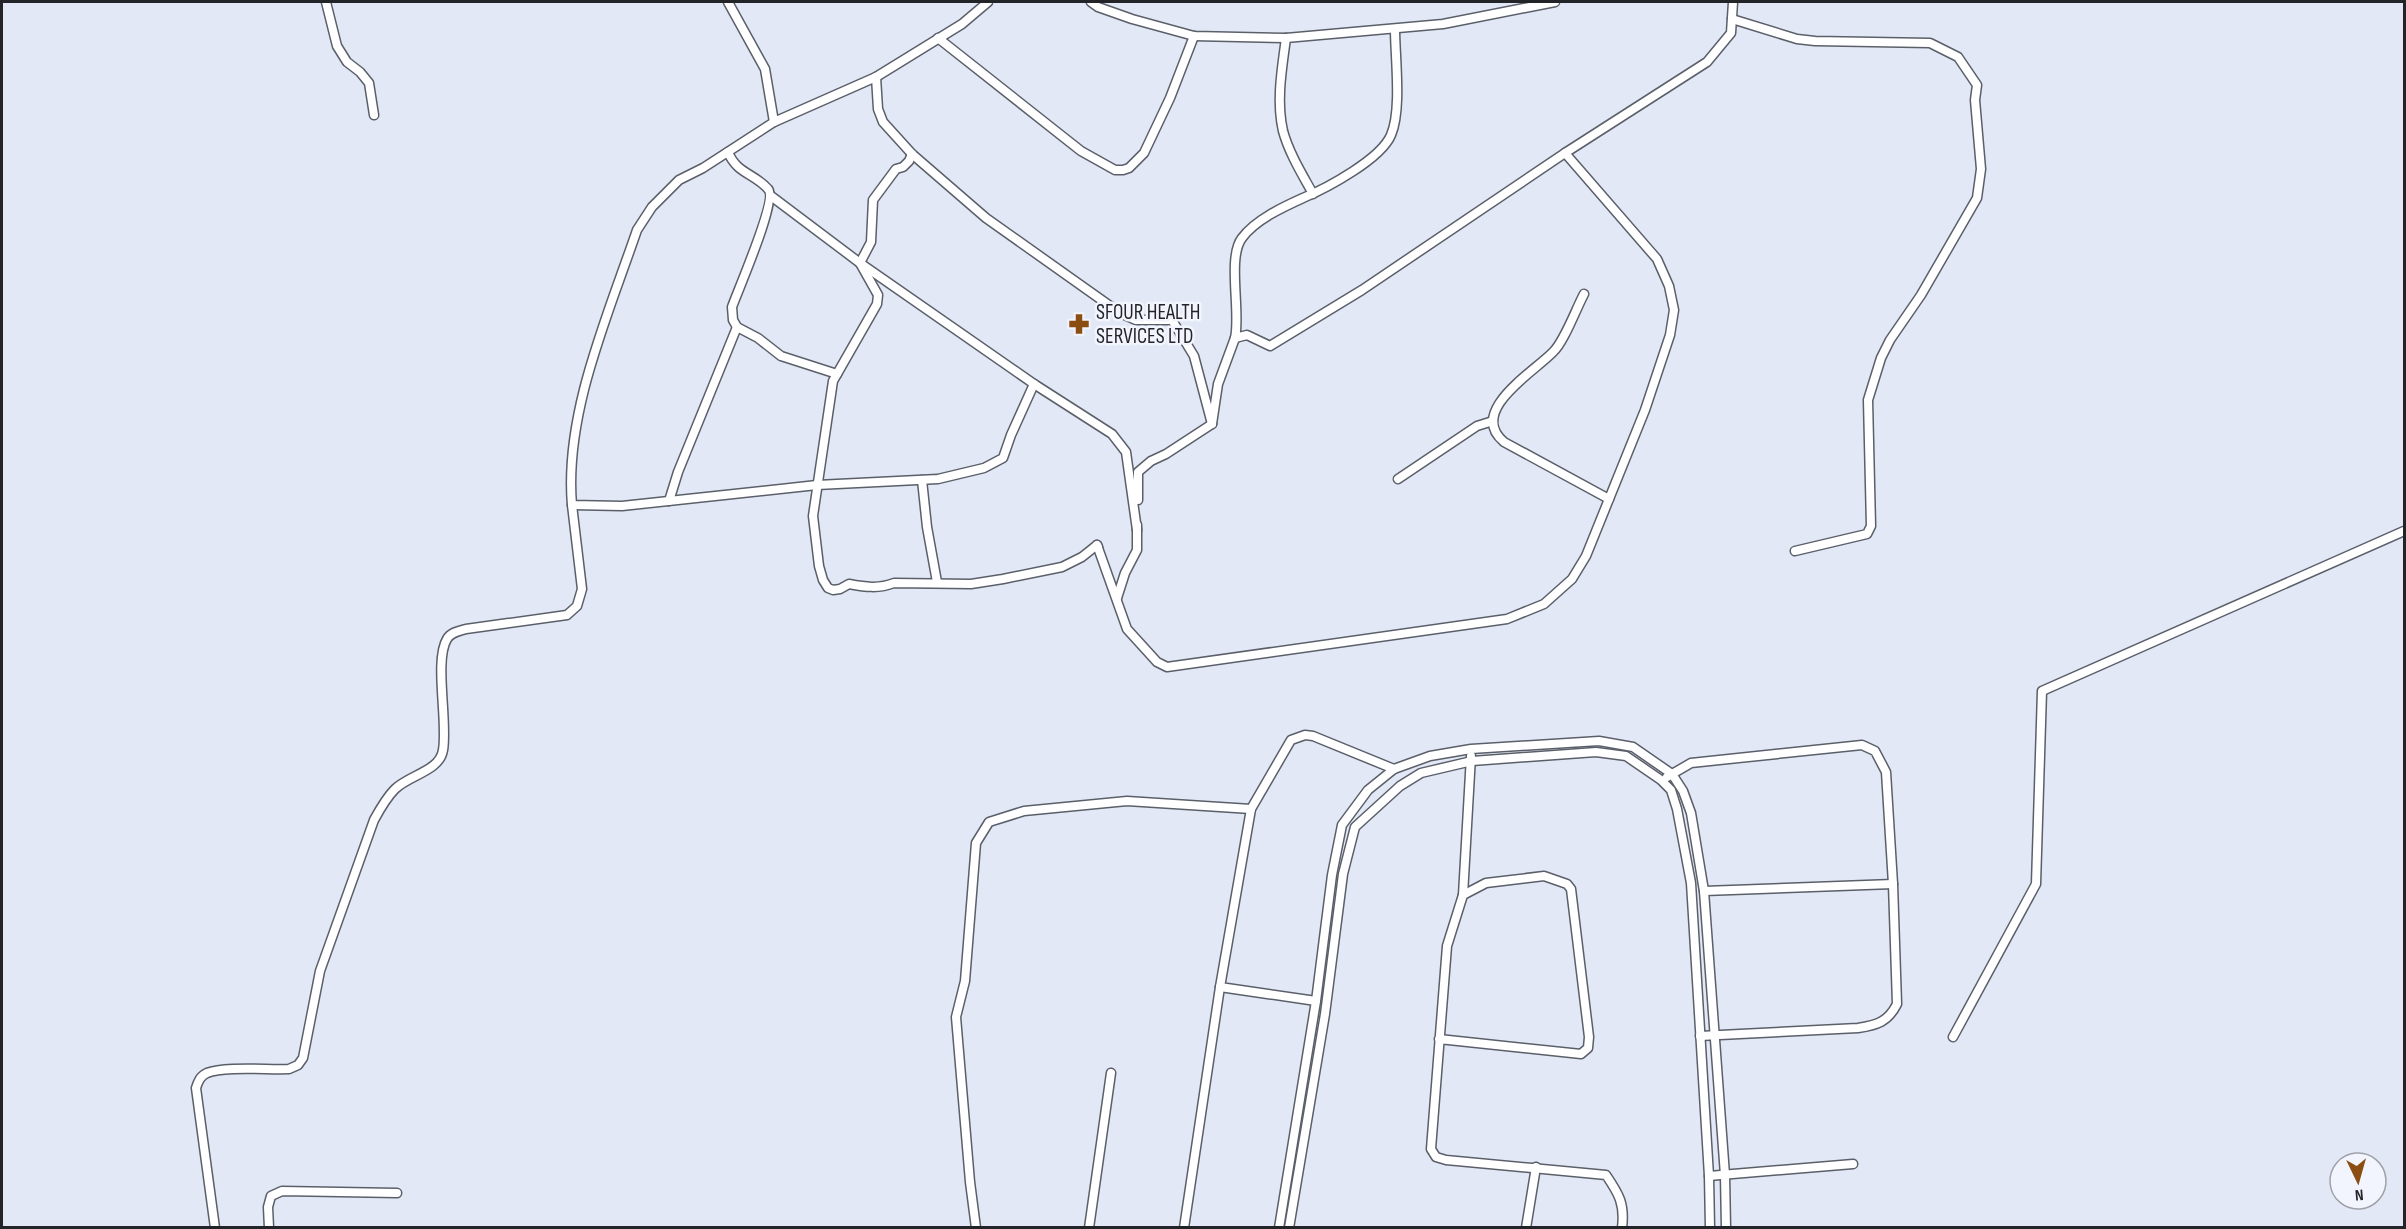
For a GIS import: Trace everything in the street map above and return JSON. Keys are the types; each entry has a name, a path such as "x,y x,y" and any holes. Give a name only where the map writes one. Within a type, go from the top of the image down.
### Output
{"street":[{"path":"326,2 337,46 347,62 369,83 374,115"},
{"path":"728,2 765,69 774,122"},
{"path":"215,1227 212,1190 196,1088 199,1080 205,1073 226,1070 289,1069 298,1065 303,1058 320,971 374,820 383,803 396,789 406,780 439,763 443,753 445,735 442,668 445,641 452,633 459,631 567,615 577,606 582,589 572,505 571,463 586,383 637,230 652,207 679,180 703,168 774,122 876,77 962,24 988,2"},
{"path":"1510,2 1510,12"},
{"path":"1096,3 1194,36 1286,38 1443,24 1555,2"},
{"path":"1235,338 1247,335 1270,346 1362,290 1565,153 1707,62 1731,33 1733,2"},
{"path":"1732,19 1797,39 1930,43 1958,57 1977,84 1975,100 1981,169 1977,198 1921,295 1890,340 1881,358 1868,400 1872,526 1867,534 1795,551"},
{"path":"1098,545 1117,598 1137,550 1138,472 1151,460 1166,454 1212,424 1218,384 1235,338 1235,255 1241,238 1260,222 1313,194 1376,156 1391,135 1396,111 1395,29"},
{"path":"938,38 1081,151 1115,170 1123,170 1129,168 1144,153 1170,98 1194,36"},
{"path":"1286,38 1280,83 1283,131 1296,163 1313,194"},
{"path":"876,77 878,109 883,122 912,154 986,218 1120,313 1136,320 1172,320 1194,357 1212,424"},
{"path":"728,152 735,165 768,189 771,196 860,263 1034,384 1112,434 1126,452 1137,530"},
{"path":"1098,545 1127,629 1156,662 1167,667 1507,619 1544,604 1572,579 1586,556 1646,410 1670,335 1674,310 1669,286 1656,259 1565,153"},
{"path":"860,263 871,242 873,200 896,169 903,167 912,154"},
{"path":"771,196 767,214 732,306 733,320 737,327 758,338 781,356 837,374"},
{"path":"860,263 878,295 877,304 837,374 831,395 813,516 819,566 828,588 840,589 849,584 865,587 894,583 971,584 1062,567 1082,557 1098,545"},
{"path":"1584,294 1554,351 1505,395 1493,422 1494,430 1504,442 1609,499"},
{"path":"669,501 678,472 737,327"},
{"path":"572,505 622,506 818,485 938,479 984,468 1003,458 1034,384"},
{"path":"1398,479 1477,426 1493,422"},
{"path":"922,480 927,527 937,582"},
{"path":"1953,1037 2036,884 2042,691 2404,531"},
{"path":"1184,1227 1220,987 1251,809 1291,740 1305,735 1313,736 1394,769"},
{"path":"1279,1227 1316,1001 1332,875 1342,825 1368,790 1394,769 1430,756 1471,750 1599,741 1633,747 1672,774 1683,791 1691,813 1704,891 1725,1175 1726,1227"},
{"path":"1661,780 1691,764 1862,745 1875,751 1886,772 1897,1004 1892,1015 1886,1021 1875,1025 1832,1031 1700,1036"},
{"path":"1471,750 1463,895 1447,946 1431,1149 1436,1157 1446,1160 1606,1175 1618,1192 1624,1212 1622,1227"},
{"path":"1289,1227 1325,1014 1343,874 1355,827 1400,786 1421,773 1472,761 1596,752 1626,756 1661,780 1671,790 1677,809 1691,883 1709,1176 1710,1227"},
{"path":"976,1227 956,1017 965,981 976,843 989,822 1024,811 1127,801 1251,809"},
{"path":"1439,1039 1581,1054 1588,1048 1589,1037 1571,889 1567,884 1544,876 1486,883 1463,895"},
{"path":"1704,891 1893,884"},
{"path":"1220,987 1316,1001"},
{"path":"1089,1227 1111,1073"},
{"path":"1709,1176 1853,1164"},
{"path":"1526,1227 1536,1167"},
{"path":"269,1227 268,1207 272,1196 282,1191 397,1193"}],"place":[{"name":"SFOUR HEALTH SERVICES LTD","path":"1079,324"}]}
